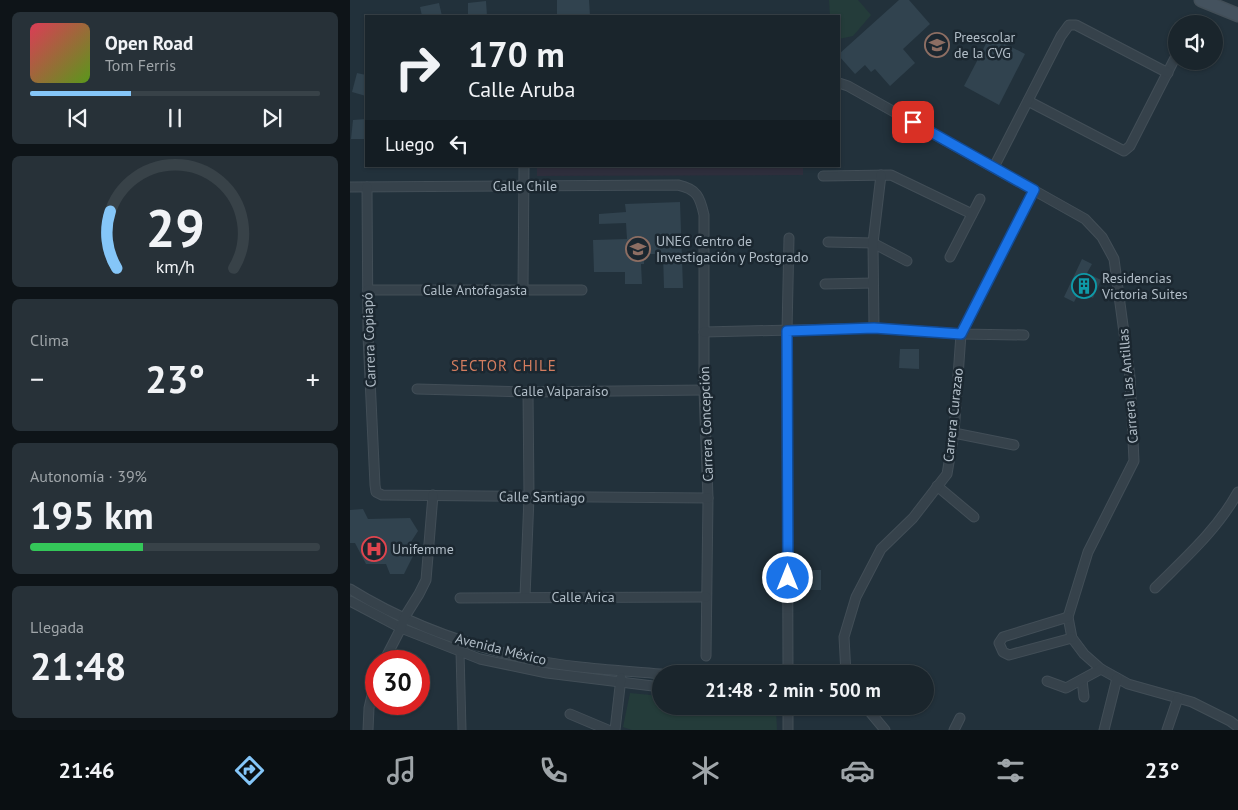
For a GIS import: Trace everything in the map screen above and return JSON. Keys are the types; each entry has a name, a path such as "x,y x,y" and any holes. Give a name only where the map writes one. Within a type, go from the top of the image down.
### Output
{"main road":[{"path":"1201,0 1238,16"}],"street":[{"path":"994,168 1061,36 1066,28 1072,24 1168,73"},
{"path":"1028,101 1124,151 1130,146 1169,70"},
{"name":"Carrera Las Antillas","path":"840,83 848,86 1085,219 1102,237 1114,259 1130,377 1134,462 1088,552 1068,617 1072,638 1084,654 1101,669 1128,684 1192,702 1238,727"},
{"path":"523,290 524,167"},
{"path":"874,328 873,243 881,175"},
{"path":"823,176 891,175 972,214"},
{"name":"Calle Chile","path":"350,187 678,185 688,188 697,194"},
{"name":"Carrera Copiapó","path":"367,187 369,366 376,492"},
{"path":"961,334 1034,190"},
{"name":"Carrera Concepción","path":"697,194 701,201 704,215 704,390 708,498 706,656"},
{"path":"950,257 980,199"},
{"path":"788,665 787,331 790,238"},
{"path":"828,242 873,243 907,261"},
{"path":"825,284 873,283"},
{"name":"Calle Antofagasta","path":"368,290 582,290"},
{"path":"704,332 874,328 961,334 1024,335"},
{"name":"Carrera Curazao","path":"846,665 844,637 856,597 881,549 913,518 946,474 954,433 961,334"},
{"name":"Calle Valparaíso","path":"417,389 528,392 704,390"},
{"path":"525,597 530,497 528,392"},
{"path":"954,433 1014,445"},
{"path":"937,486 974,517"},
{"name":"Calle Santiago","path":"376,492 382,495 708,498"},
{"path":"1155,588 1212,531 1225,515 1238,492"},
{"path":"390,650 404,618 426,580 433,495"},
{"name":"Avenida México","path":"350,589 374,604 404,618 464,642 525,658 652,673"},
{"name":"Calle Arica","path":"460,598 706,596"},
{"name":"Avenida México","path":"350,601 401,628 480,659 547,673 652,686"},
{"path":"1068,617 1002,637 999,643 1003,652 1009,655 1072,638"},
{"path":"460,651 462,730"},
{"path":"1047,681 1066,688 1101,669"},
{"path":"615,730 621,670"},
{"path":"1104,730 1117,678"},
{"path":"1082,680 1084,698"},
{"path":"1167,730 1178,698"},
{"path":"570,714 608,730"},
{"path":"368,730 369,715"},
{"path":"788,715 788,730"},
{"path":"872,715 885,730"},
{"path":"954,730 960,718"}],"shaded area":[{"path":"537,167 803,167 803,175 537,176"}],"green space":[{"path":"829,0 858,0 871,15 853,36 840,39 840,15 830,15"},
{"path":"630,693 652,695 652,715 776,715 777,730 632,730 623,727"}],"building":[{"path":"557,0 589,0 590,15 557,15"},
{"path":"899,0 909,0 930,24 903,49 915,63 890,86 875,69 871,72 865,65 855,74 840,57 840,53"},
{"path":"486,1 487,15 468,15 468,3"},
{"path":"439,3 442,15 422,15 420,7"},
{"path":"990,36 1025,54 999,105 964,86"},
{"path":"357,73 365,75 365,96 352,92"},
{"path":"365,119 365,139 351,139 353,120"},
{"name":"UNEG Centro de Investigación y Postgrado","path":"680,202 683,288 664,288 663,254 644,254 644,264 641,264 642,284 625,284 625,272 594,272 593,240 627,239 626,223 599,224 599,214 626,212 625,204"},
{"name":"Residencias Victoria Suites","path":"1082,259 1092,264 1087,273 1101,280 1093,298 1079,292 1074,302 1064,297"},
{"path":"900,349 919,349 919,369 899,368"},
{"path":"363,509 368,519 410,518 418,531 409,545 413,556 404,574 390,574 386,564 366,564 355,543 350,543 350,510"},
{"path":"803,570 821,570 821,590 803,590"}],"place":[{"name":"Preescolar de la CVG","path":"937,45"},
{"name":"UNEG Centro de Investigación y Postgrado","path":"638,249"},
{"name":"Residencias Victoria Suites","path":"1084,286"},
{"name":"Unifemme","path":"374,549"}],"district":[{"name":"SECTOR CHILE","path":"504,365"}],"route":[{"path":"788,578 787,331 874,328 961,334 1034,190 913,122"}]}
